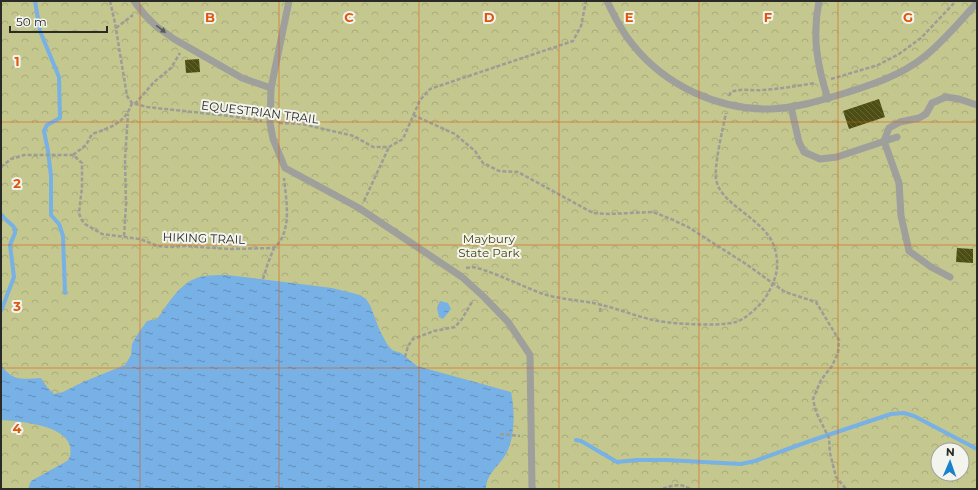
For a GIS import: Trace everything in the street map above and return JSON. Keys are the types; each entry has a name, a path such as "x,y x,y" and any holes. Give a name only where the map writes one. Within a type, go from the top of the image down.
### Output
{"lane":[{"path":"134,1 156,26 174,39 242,78 271,88"},
{"path":"288,1 270,99 270,123 273,139 285,168 359,208 459,276 484,297 508,322 530,355 533,489"},
{"path":"606,1 632,45 654,67 675,83 699,96 728,104 756,108 791,107 828,99 868,86 905,69 924,57 952,30 977,2"},
{"path":"819,1 815,46 822,82 828,99"},
{"path":"950,277 930,267 909,251 901,216 900,183 884,141 889,128 900,122 923,116 926,114 932,103 946,97 959,99 977,105"},
{"path":"791,107 799,142 804,152 820,159 837,157 897,137"}],"path":[{"path":"110,1 127,96 135,104"},
{"path":"359,208 368,195 378,169 389,147 403,139 420,100 430,89 573,41 581,26 586,1"},
{"path":"459,276 467,268 482,269 544,294 602,305 649,319 666,322 724,324 737,322 753,311 765,299 775,281 777,265 775,248 768,235 754,220 727,199 716,178 731,92 736,90 762,90 822,82 878,65 899,54 921,38 956,1"},
{"path":"116,28 127,18 141,10"},
{"path":"124,236 126,205 124,159 128,114 131,107 154,82 171,68 184,45"},
{"path":"131,107 135,104"},
{"name":"EQUESTRIAN TRAIL","path":"135,104 147,107 230,116 270,123 302,124 354,136 373,147 389,147"},
{"path":"1,167 11,159 24,155 73,155 86,145 92,134 113,127 128,114"},
{"path":"413,115 455,134 475,151 483,163 498,170 518,172 593,213 609,214 653,212 688,227 746,264 785,292 816,302 839,340 838,353 832,366 821,380 813,399 816,412 829,438 830,453 836,477 846,489"},
{"name":"HIKING TRAIL","path":"73,155 82,163 83,169 80,213 81,219 85,224 102,234 140,239 158,246 168,247 185,246 230,249 274,248"},
{"path":"263,279 274,248 279,243 284,231 287,209 284,178 285,168"},
{"path":"405,356 408,346 413,340 434,331 455,327 462,319 478,293"},
{"path":"600,312 602,305"},
{"path":"500,434 520,436"},
{"path":"663,489 672,485 686,486 690,489"}],"green space":[{"name":"Maybury State Park","path":"1,1 977,1 977,489 1,489"}],"water":[{"path":"227,275 332,288 360,295 366,299 370,305 380,331 392,350 401,353 417,366 511,392 514,415 511,440 506,454 490,474 486,489 28,489 31,481 67,461 71,450 66,439 60,433 51,429 29,423 1,420 1,364 9,374 14,377 24,379 41,378 54,394 63,392 125,365 131,355 132,344 147,321 157,319 183,286 197,278 205,276"},
{"path":"440,301 448,303 451,309 443,319 439,317 437,308"}],"building":[{"path":"199,59 200,72 186,73 185,60"},
{"path":"879,99 885,117 849,129 843,111"},
{"path":"957,248 973,249 973,263 956,262"}],"waterway":[{"path":"35,1 40,31 59,77 60,118 47,125 44,131 51,176 51,215 59,224 63,236 65,293"},
{"path":"1,214 15,229 10,245 14,277 1,311"},
{"path":"576,440 581,441 617,462 666,460 741,464 755,461 891,414 904,413 914,416 977,449"}]}
